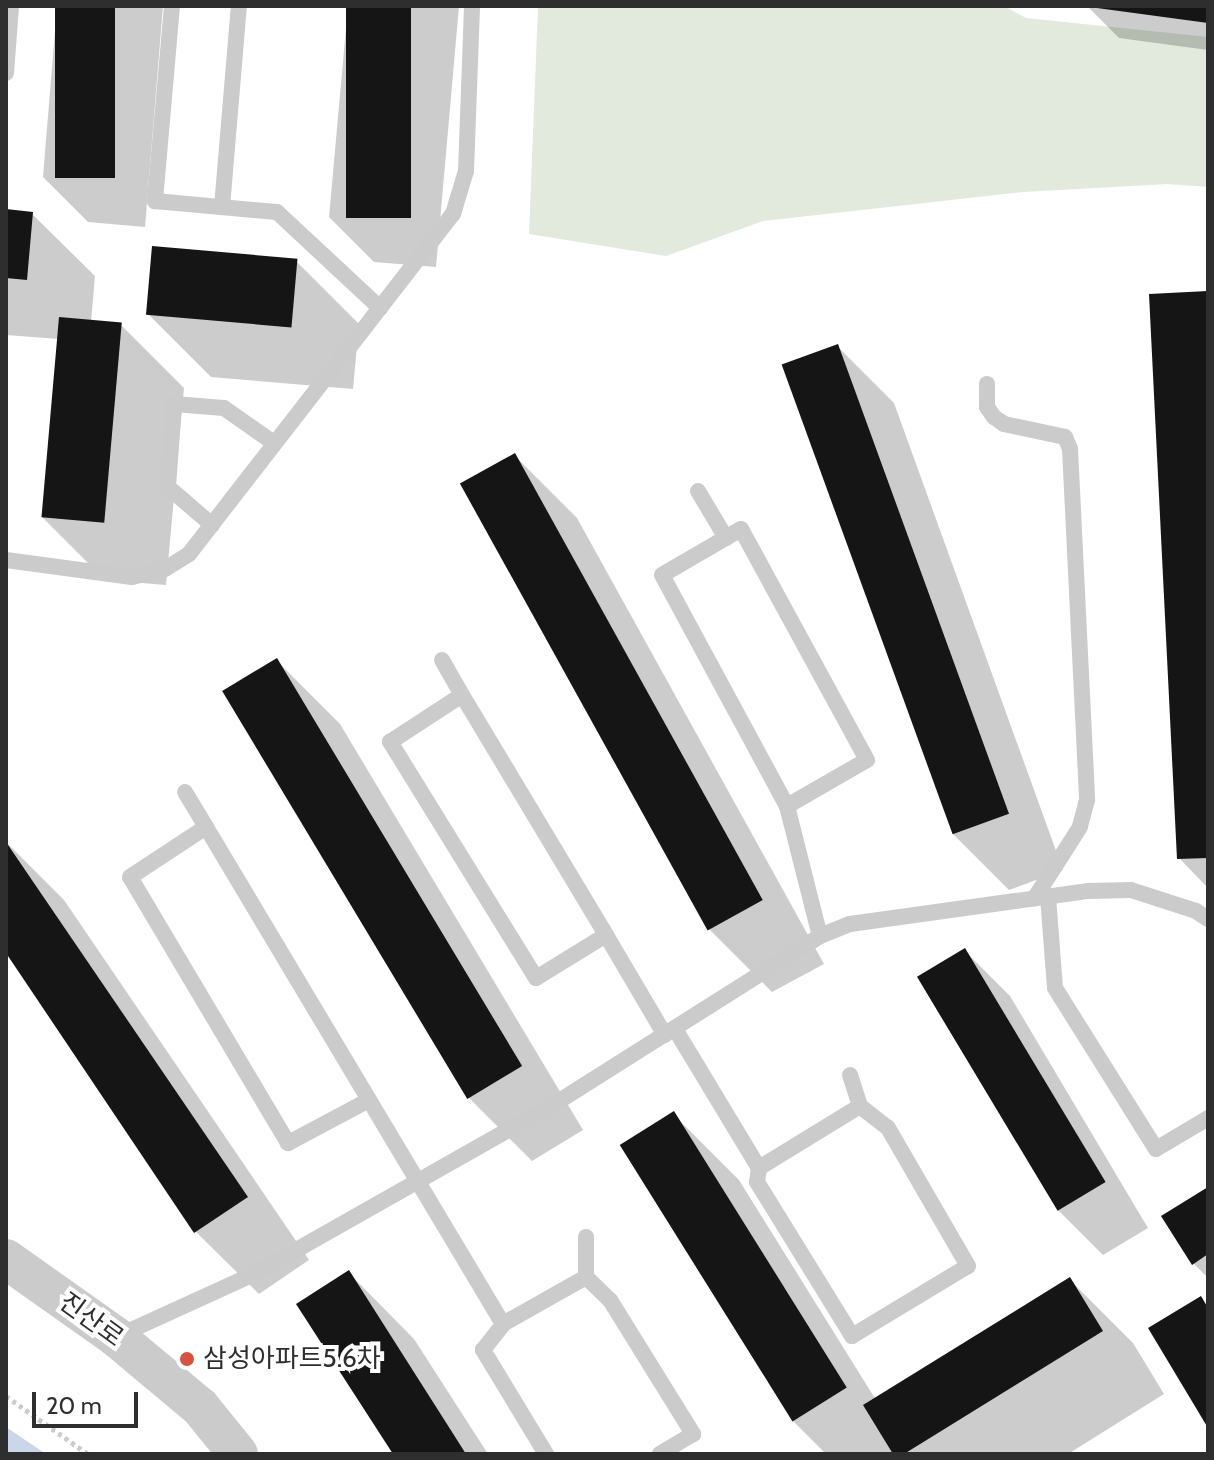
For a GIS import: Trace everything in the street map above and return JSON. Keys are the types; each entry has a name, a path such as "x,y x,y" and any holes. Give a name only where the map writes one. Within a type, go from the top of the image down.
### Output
{"street":[{"name":"진산로","path":"6,1259 116,1337 200,1407 238,1454"}],"lane":[{"path":"172,6 155,201 277,212 380,308"},
{"path":"222,207 239,6"},
{"path":"6,560 132,577 147,576 189,554 453,214 461,197 466,171 472,6"},
{"path":"6,73 9,11"},
{"path":"987,384 987,407 994,417 1004,424 1065,437 1070,449 1087,800 1080,827 1041,898 1055,988 1156,1149 1208,1118"},
{"path":"212,525 168,487 174,404 224,408 274,443"},
{"path":"698,491 726,538"},
{"path":"787,806 867,760 741,529 662,575 787,806 820,936"},
{"path":"442,660 606,935 759,1168 757,1182 852,1336 968,1266 888,1128 860,1106 850,1075"},
{"path":"462,695 390,742 536,978 606,935"},
{"path":"185,792 503,1324"},
{"path":"206,827 130,877 288,1143 369,1100"},
{"path":"116,1337 252,1275 556,1103 820,936 850,924 1041,898 1131,890 1196,911 1208,919"},
{"path":"759,1168 860,1106"},
{"path":"586,1237 586,1277 610,1300 693,1434 660,1454"},
{"path":"546,1454 483,1350 503,1324 586,1277"}],"path":[{"path":"6,1396 88,1454"}],"shaded area":[{"path":"538,6 1004,6 1026,18 1208,37 1208,187 1167,184 1023,192 763,221 666,256 529,234"}],"water":[{"path":"6,1427 46,1454 6,1454"}],"building":[{"path":"55,6 115,6 115,178 55,178"},
{"path":"346,6 411,6 411,218 346,218"},
{"path":"1208,6 1208,23 1097,8"},
{"path":"6,209 33,212 27,280 6,278"},
{"path":"152,246 297,259 291,327 146,315"},
{"path":"1208,291 1208,858 1177,859 1149,294"},
{"path":"59,317 122,322 104,523 41,517"},
{"path":"838,344 1009,814 953,834 782,365"},
{"path":"515,453 763,900 708,930 460,484"},
{"path":"277,658 522,1066 467,1099 222,691"},
{"path":"6,842 248,1197 194,1233 6,953"},
{"path":"965,948 1106,1182 1058,1211 917,977"},
{"path":"674,1111 847,1387 792,1421 620,1145"},
{"path":"1208,1187 1208,1254 1192,1265 1161,1216"},
{"path":"349,1270 466,1454 393,1454 296,1304"},
{"path":"1070,1277 1103,1331 904,1454 893,1454 863,1405"},
{"path":"1201,1296 1208,1308 1208,1428 1148,1328"}],"place":[{"name":"삼성아파트5.6차","path":"187,1359"}]}
